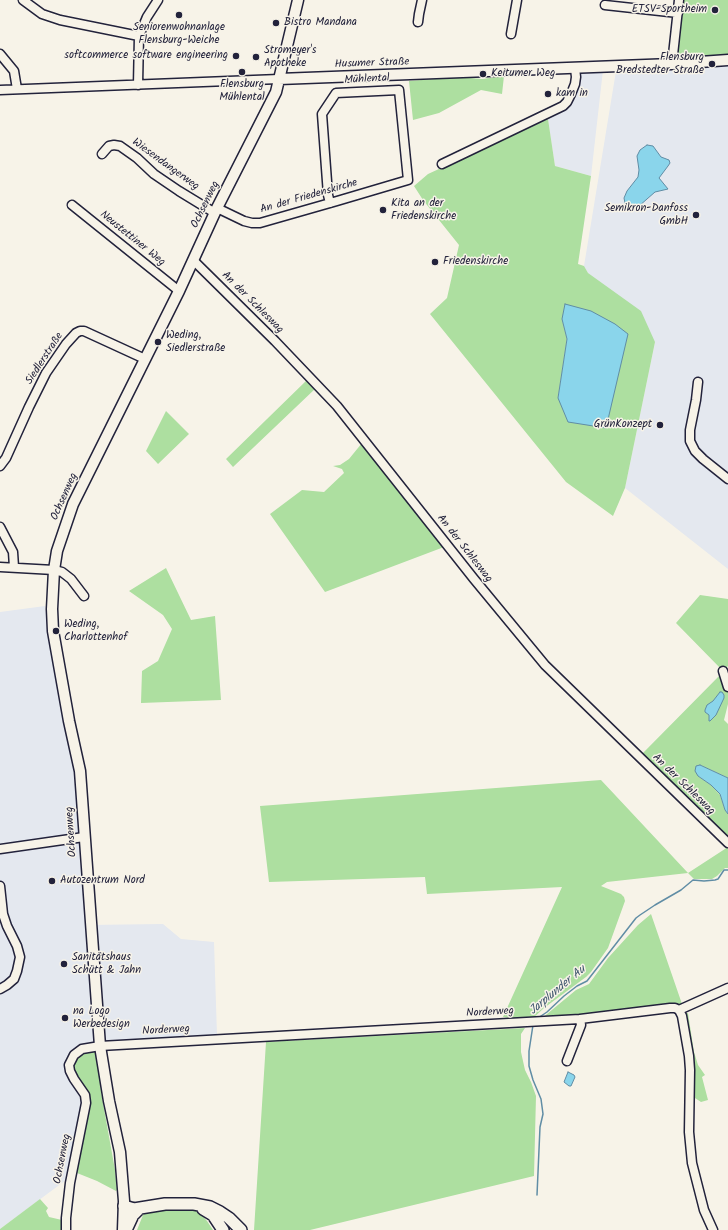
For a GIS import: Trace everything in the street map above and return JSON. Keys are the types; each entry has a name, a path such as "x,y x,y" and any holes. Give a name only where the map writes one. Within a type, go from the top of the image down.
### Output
{"highway":[{"path":"124,1204 134,1209 165,1204"},
{"path":"124,1204 194,1204 210,1207 229,1218 241,1230"},
{"path":"194,1204 213,1215 223,1230"},
{"path":"125,1230 133,1215 140,1208"}],"main road":[{"name":"Ochsenweg","path":"125,1230 120,1152 109,1101 100,1046 80,771 69,721 53,631 52,608 54,570 57,551 73,504 179,290 216,210 276,92 298,0"},
{"name":"Husumer Straße","path":"279,79 672,64 728,60"}],"street":[{"path":"23,0 42,14 60,20 139,36"},
{"path":"138,85 139,36 147,17 158,0"},
{"path":"418,22 422,0"},
{"path":"511,34 516,0"},
{"path":"672,64 679,0"},
{"path":"605,5 678,13"},
{"path":"0,54 14,71 17,90"},
{"path":"442,164 563,106 567,102 575,84 575,68"},
{"name":"Husumer Straße","path":"0,90 279,79"},
{"name":"Mühlental","path":"330,202 328,195 322,114 336,93 399,90 408,180"},
{"name":"Wiesendangerweg","path":"102,154 110,146 120,146 137,158 154,174 174,188 216,210"},
{"name":"An der Friedenskirche","path":"216,210 244,221 260,223 408,180"},
{"name":"Neustettiner Weg","path":"72,205 179,290"},
{"name":"An der Schleswag","path":"193,260 275,341 337,406 474,579 545,665 728,843"},
{"name":"Siedlerstraße","path":"0,466 6,458 46,373 66,344 80,331 84,331 145,359"},
{"path":"698,382 690,430 690,441 695,451 728,480"},
{"path":"0,527 13,552 14,567"},
{"path":"0,567 54,570 62,572 71,578 84,596"},
{"path":"723,671 728,687"},
{"path":"0,849 84,837"},
{"path":"0,886 3,914 17,946 20,957 14,978 0,989"},
{"path":"713,1230 704,1210 692,1163 689,1132 689,1056 680,1010 728,988"},
{"name":"Norderweg","path":"100,1046 580,1019 670,1008 680,1010"},
{"path":"567,1061 581,1024 580,1019"},
{"name":"Ochsenweg","path":"66,1230 70,1183 86,1104 85,1095 70,1071 69,1065 77,1052 88,1047 100,1046"}],"shaded area":[{"path":"728,65 728,569 625,488 655,342 588,273 584,266 616,71"},
{"path":"579,70 603,70 591,176 555,166 548,119 569,107 577,87"},
{"path":"45,606 49,638 77,784 86,925 163,924 181,939 214,942 217,1035 80,1044 69,1054 65,1069 69,1080 82,1095 82,1103 66,1180 0,1229 0,612"}],"green space":[{"path":"683,0 728,0 728,56 676,58"},
{"path":"504,76 502,94 481,90 439,113 413,120 409,81 459,77 482,79"},
{"path":"548,119 555,166 591,176 578,264 584,266 588,273 641,311 655,342 625,488 613,516 566,482 430,314 447,298 459,245 423,200 414,186 428,174","holes":["562,319 606,428 558,398 567,339"]},
{"path":"308,379 316,388 233,467 226,459"},
{"path":"166,411 189,434 158,464 146,451"},
{"path":"362,443 444,547 325,592 270,514 302,490 324,492 344,473 342,469 333,466 340,465 349,459"},
{"path":"166,568 191,620 215,616 221,700 141,703 142,671 158,661 172,629 163,615 129,591"},
{"path":"700,595 728,599 728,666 723,671 676,623"},
{"path":"721,674 728,692 728,704 724,720 728,724 728,778 700,765 698,776 711,785 720,795 725,810 728,814 728,839 642,754"},
{"path":"601,780 688,873 607,882 601,886 621,894 625,901 608,948 586,977 544,1008 531,1020 503,1017 562,887 427,894 425,877 269,882 260,806"},
{"path":"728,847 728,868 725,868 717,876 712,879 694,879 688,873"},
{"path":"651,914 682,1004 668,1004 541,1019 576,990 589,984 608,958 638,925"},
{"path":"685,1013 688,1013 694,1052 698,1065 705,1075 702,1077 708,1100 701,1102 692,1096"},
{"path":"525,1028 521,1034 521,1052 525,1070 536,1096 534,1176 310,1230 254,1230 266,1042"},
{"path":"91,1050 95,1052 98,1057 101,1092 115,1170 116,1191 77,1173 90,1101 89,1093 76,1077 73,1070 73,1063 80,1052"},
{"path":"40,1199 48,1208 46,1211 49,1217 62,1220 62,1230 0,1230 0,1229"},
{"path":"190,1209 199,1212 213,1230 137,1230 143,1215 147,1212"}],"water":[{"path":"647,145 653,146 661,157 669,160 670,163 659,178 668,189 655,192 635,209 628,207 624,198 627,191 638,177 639,170 637,156 640,150"},
{"path":"565,304 591,311 615,324 628,334 606,428 568,422 558,398 567,339 562,319"},
{"path":"720,692 724,695 724,698 716,715 709,721 709,715 705,712 705,710 707,705 713,701"},
{"path":"700,765 728,778 728,814 725,810 720,794 711,785 698,776 695,771 696,766"},
{"path":"568,1072 575,1077 571,1086 564,1082"}],"waterway":[{"name":"Jarplunder Au","path":"538,1018 577,986 587,981 636,918 681,890 693,880 715,880 718,879 724,870 728,870"},
{"name":"Jarplunder Au","path":"533,1025 529,1051 529,1066 541,1099 543,1114 540,1127 537,1195"}],"place":[{"name":"ETSV-Sportheim","path":"715,10"},
{"name":"Seniorenwohnanlage Flensburg-Weiche","path":"179,15"},
{"name":"Bistro Mandana","path":"276,23"},
{"name":"softcommerce software engineering","path":"236,56"},
{"name":"Stromeyer's Apotheke","path":"256,57"},
{"name":"Flensburg Bredstedter Straße","path":"712,64"},
{"name":"Flensburg Mühlental","path":"242,72"},
{"name":"Keitumer Weg","path":"483,74"},
{"name":"kam in","path":"548,94"},
{"name":"Kita an der Friedenskirche","path":"383,210"},
{"name":"Semikron-Danfoss GmbH","path":"696,215"},
{"name":"Friedenskirche","path":"435,262"},
{"name":"Weding, Siedlerstraße","path":"158,342"},
{"name":"GrünKonzept","path":"660,425"},
{"name":"Weding, Charlottenhof","path":"56,631"},
{"name":"Autozentrum Nord","path":"52,881"},
{"name":"Sanitätshaus Schütt & Jahn","path":"64,964"},
{"name":"na Logo Werbedesign","path":"65,1018"}]}
